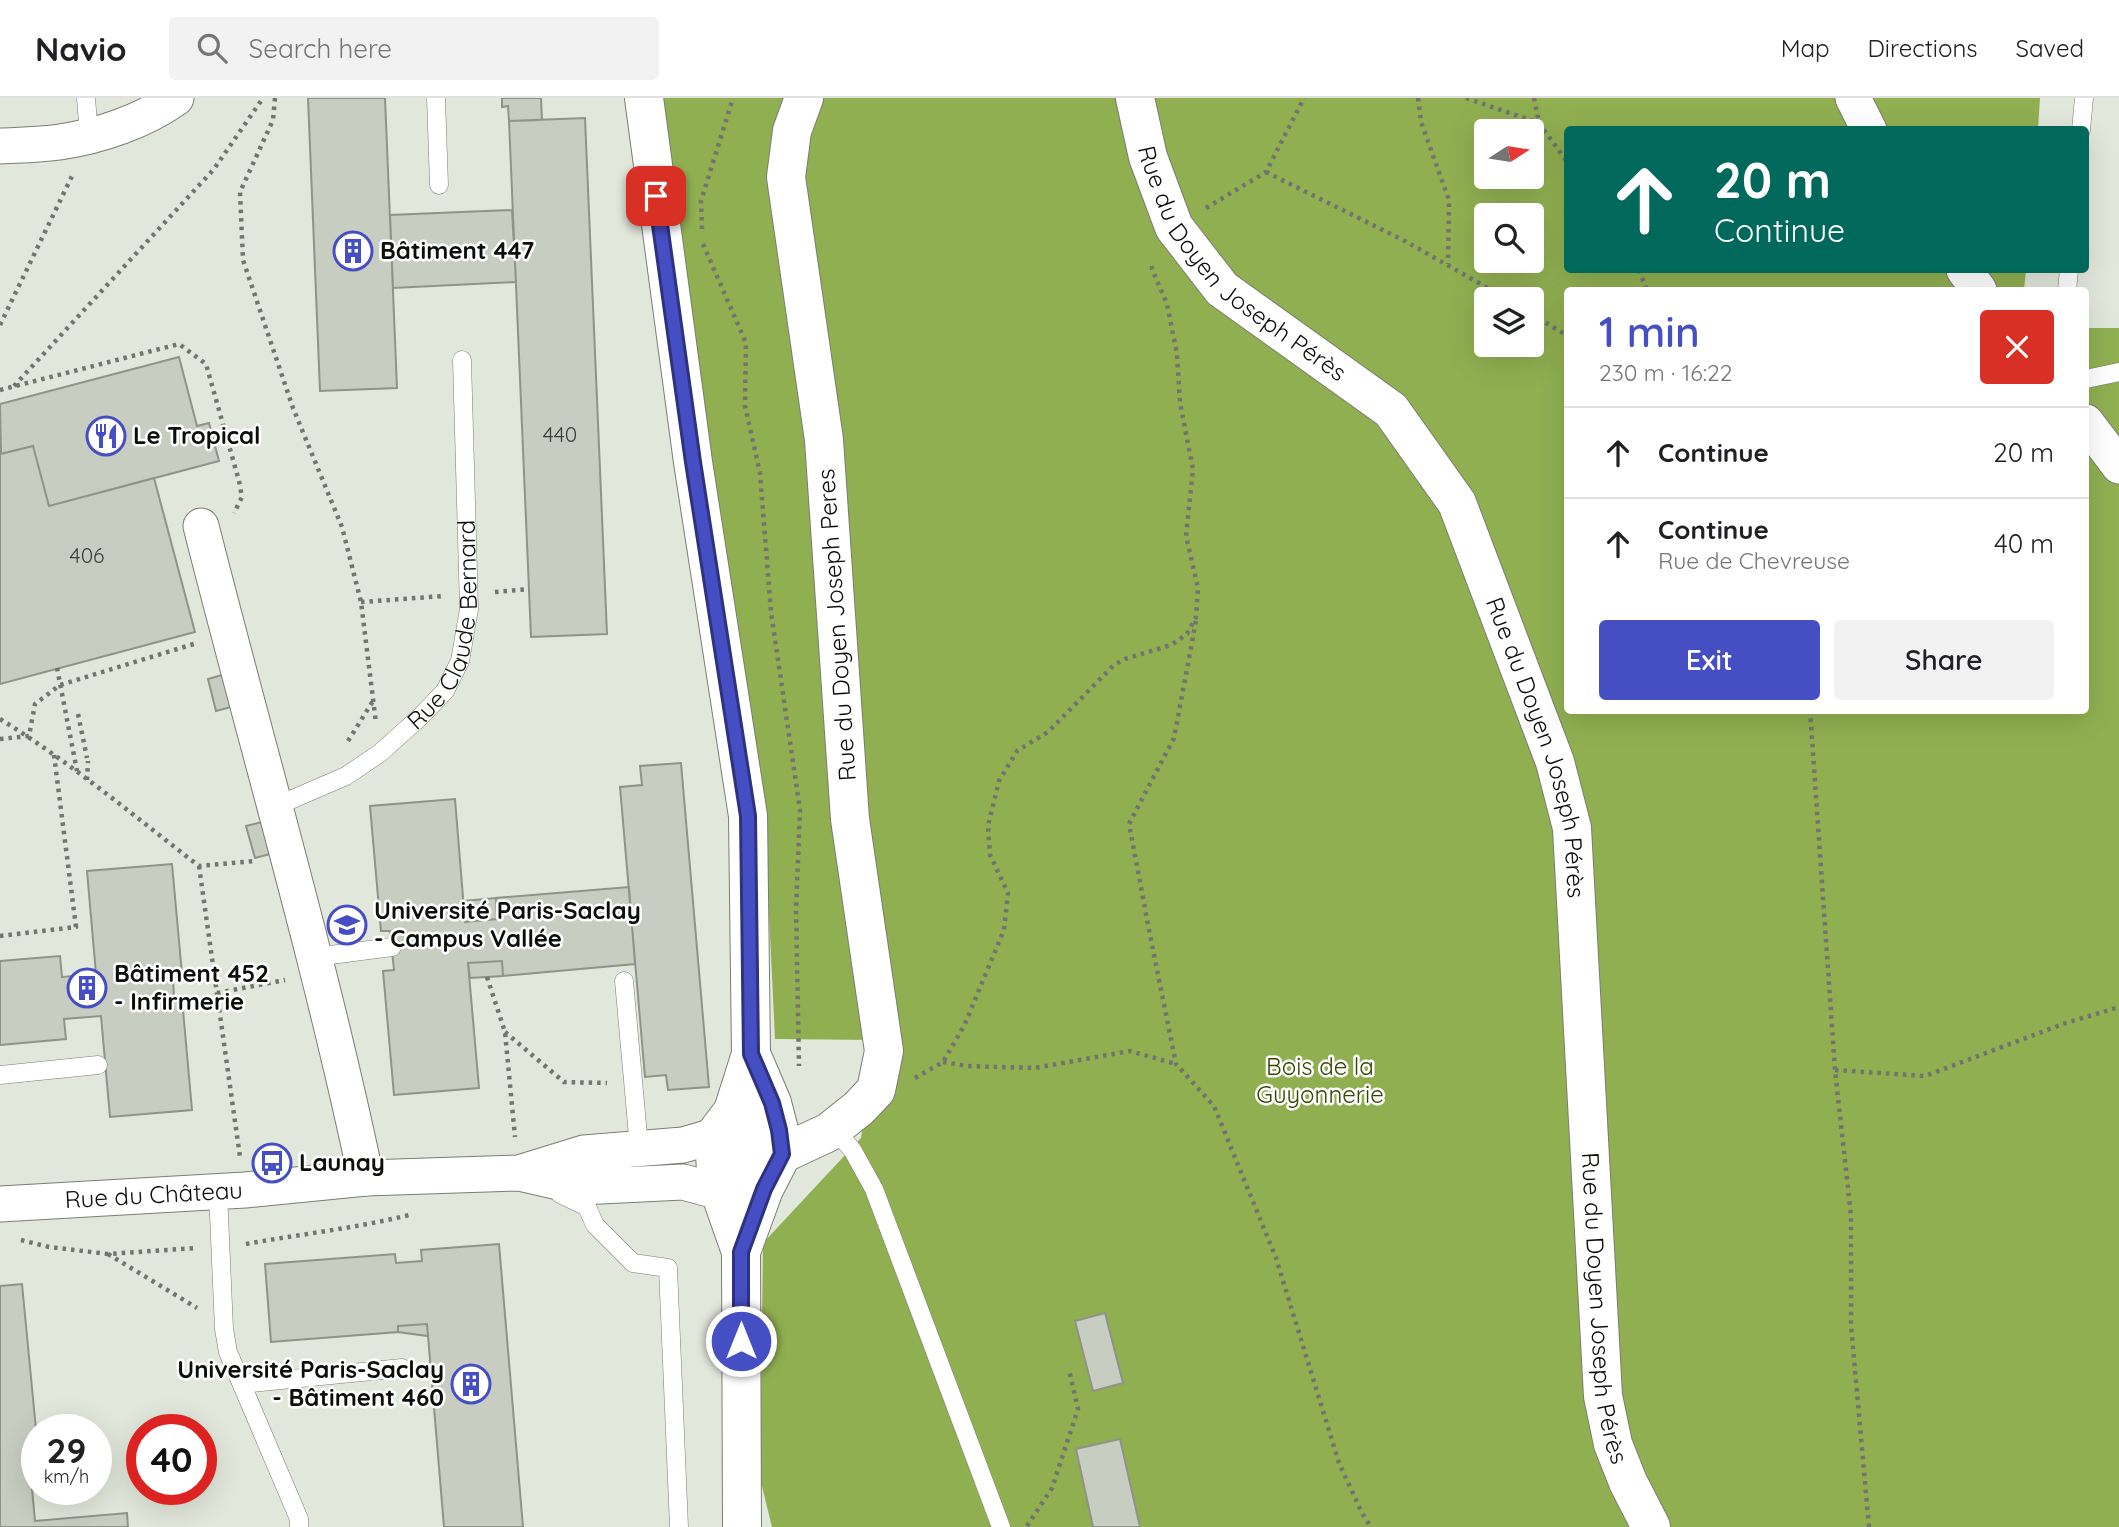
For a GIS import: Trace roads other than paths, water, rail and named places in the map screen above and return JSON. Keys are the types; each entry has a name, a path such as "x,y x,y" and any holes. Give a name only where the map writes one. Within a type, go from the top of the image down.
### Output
{"street":[{"path":"0,146 60,142 83,150 156,112 176,98"},
{"path":"644,98 693,462 748,816 751,1054 723,1123 716,1171 720,1192 741,1252 741,1527"},
{"name":"Rue du Doyen Joseph Peres","path":"782,1154 809,1121 859,1108 876,1090 884,1051 850,819 824,440 786,177 792,131 804,98"},
{"name":"Rue du Doyen Joseph Pérès","path":"1135,98 1148,156 1174,227 1222,289 1391,410 1457,503 1555,762 1572,828 1603,1396 1613,1444 1628,1482 1651,1527"},
{"path":"1853,98 1867,126"},
{"path":"2089,426 2119,466"},
{"path":"201,526 315,957 366,1178"},
{"path":"751,1054 809,1121"},
{"path":"723,1123 748,1104 809,1121"},
{"path":"741,1252 764,1189 782,1154 779,1130 809,1121"},
{"path":"723,1123 782,1154"},
{"path":"723,1123 735,1152 764,1189"},
{"name":"Rue du Château","path":"0,1204 218,1192 366,1178 519,1172 584,1153 683,1145 723,1123"},
{"name":"Rue du Château","path":"519,1172 580,1187 683,1182 720,1192 764,1189"}],"lane":[{"path":"83,150 86,98"},
{"path":"436,98 439,185"},
{"path":"2081,126 2084,98"},
{"name":"Rue Claude Bernard","path":"274,807 346,776 380,753 445,691 460,661 470,609 462,360"},
{"path":"2089,378 2119,372"},
{"path":"315,957 392,947"},
{"path":"624,981 639,1147"},
{"path":"0,1075 98,1065"},
{"path":"809,1121 853,1151 874,1189 1001,1527"},
{"path":"519,1172 587,1208 594,1226 633,1263 668,1268 679,1527"},
{"path":"218,1192 224,1329 228,1353 299,1519 299,1527"},
{"path":"242,1384 402,1368"}],"place":[{"name":"Bâtiment 447","path":"353,251"},
{"name":"Le Tropical","path":"106,436"},
{"name":"Université Paris-Saclay - Campus Vallée","path":"347,925"},
{"name":"Bâtiment 452 - Infirmerie","path":"87,988"},
{"name":"Launay","path":"272,1163"},
{"name":"Université Paris-Saclay - Bâtiment 460","path":"471,1384"}],"park label":[{"name":"Bois de la Guyonnerie","path":"1320,1081"}]}
